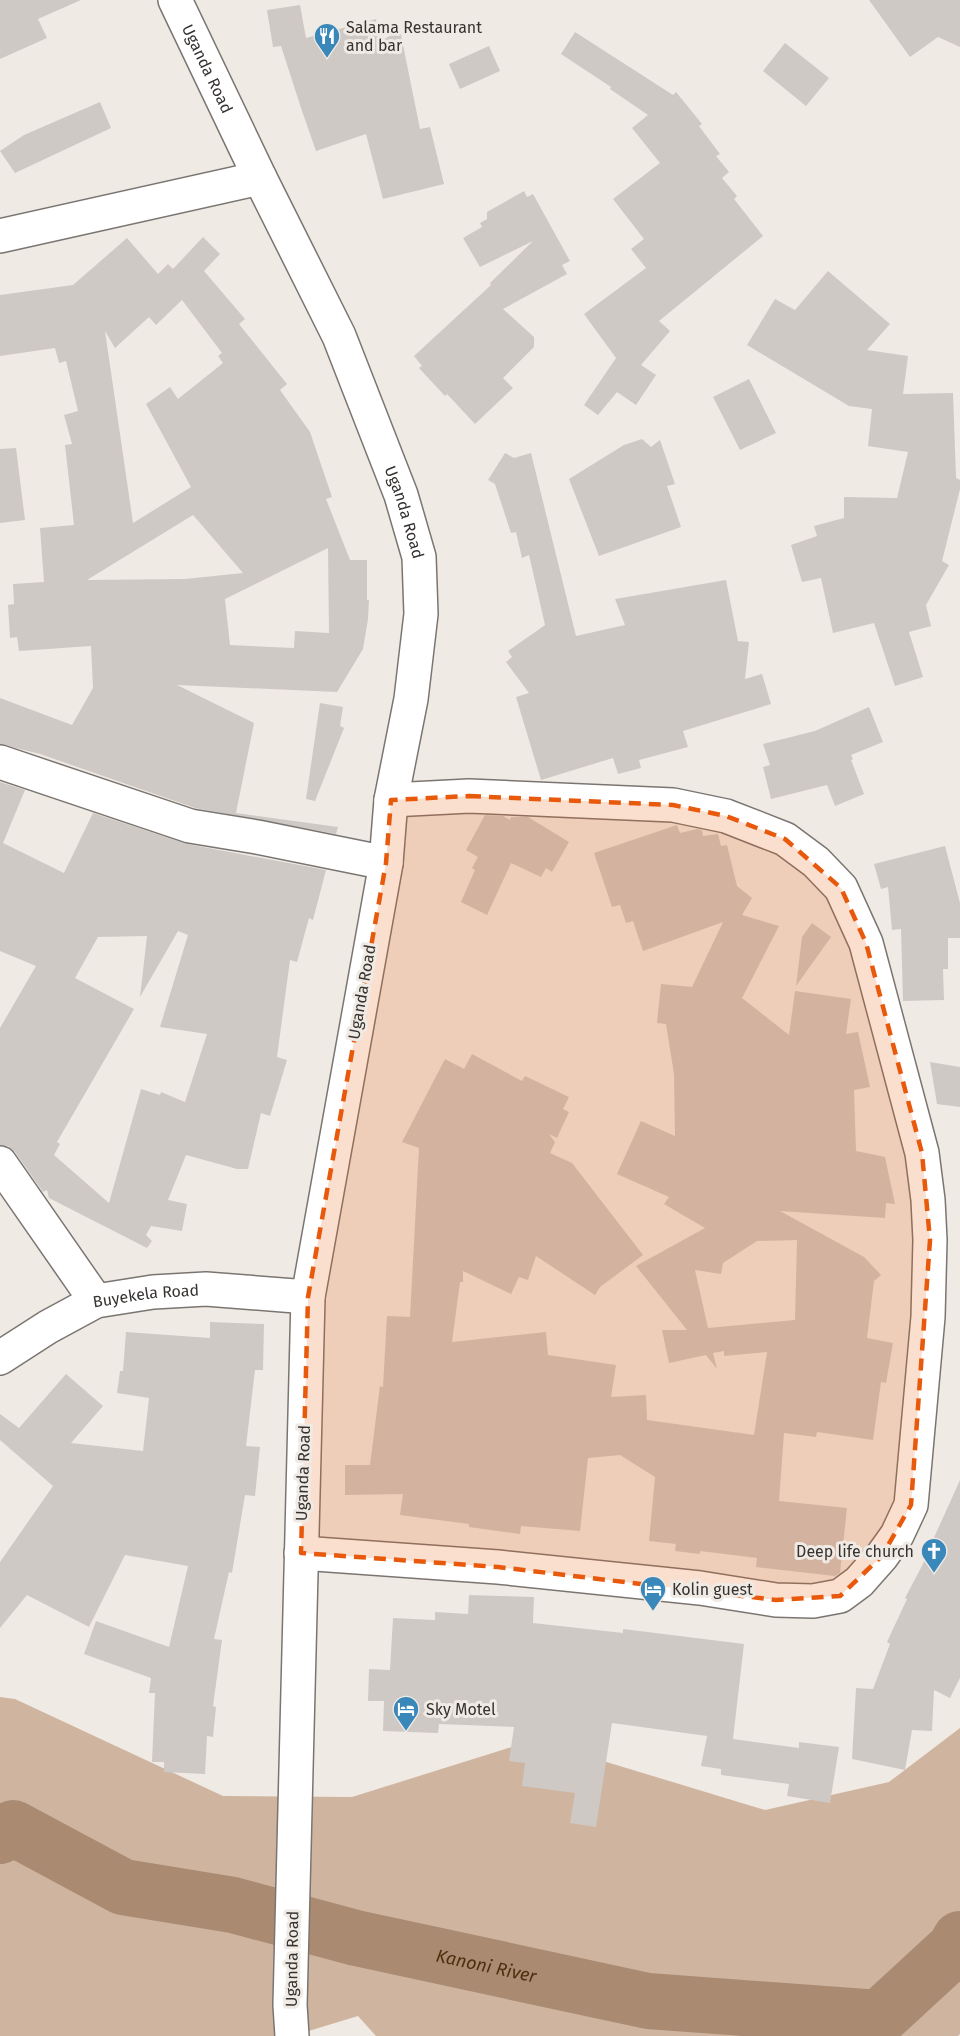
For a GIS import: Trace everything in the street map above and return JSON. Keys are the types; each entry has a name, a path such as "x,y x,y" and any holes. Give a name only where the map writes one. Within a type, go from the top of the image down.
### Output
{"street":[{"name":"Uganda Road","path":"175,0 339,336 401,495 419,557 421,614 411,699 391,800 386,863 308,1297 291,2020"},
{"path":"0,236 260,178"},
{"path":"0,762 190,826 386,863"},
{"path":"301,1553 498,1567 700,1588 776,1600 813,1601 840,1596 859,1582 897,1535 911,1505 928,1317 930,1240 928,1200 922,1153 866,943 841,888 816,862 785,839 726,816 673,806 469,796 391,800"},
{"path":"0,1163 96,1301"},
{"name":"Buyekela Road","path":"0,1359 48,1327 96,1301 153,1292 206,1289 308,1297"}],"highlighted area":[{"path":"469,796 673,805 726,816 785,839 841,888 866,943 922,1153 930,1240 911,1505 882,1556 840,1596 776,1600 498,1567 301,1553 308,1297 386,863 391,800"}],"shaded area":[{"path":"0,1697 15,1699 223,1796 352,1797 534,1740 765,1810 889,1782 960,1728 960,2034 958,2036 376,2036 358,2016 292,2036 0,2036"}],"building":[{"path":"0,0 81,0 38,19 47,38 0,59"},
{"path":"869,0 960,0 960,47 938,37 910,57"},
{"path":"300,5 306,38 376,19 381,41 400,30 420,129 430,127 444,184 383,199 366,134 316,151 281,46 273,47 267,10"},
{"path":"575,32 673,95 676,92 702,124 699,126 720,154 716,156 729,172 722,178 737,196 734,199 763,236 659,321 670,331 641,365 656,375 636,405 617,392 598,415 584,405 616,358 584,314 646,268 631,249 644,239 613,199 660,163 632,128 648,115 561,54"},
{"path":"785,43 829,78 806,106 763,71"},
{"path":"489,46 500,71 460,89 449,64"},
{"path":"100,102 111,128 15,173 0,151 24,135"},
{"path":"524,191 527,197 533,194 570,261 562,265 567,274 503,309 534,337 534,347 503,378 513,388 475,424 419,368 422,366 414,356 491,285 490,283 533,241 480,267 463,238 482,227 480,223 487,219 487,212"},
{"path":"203,237 220,254 204,271 245,319 239,324 287,384 280,390 310,432 332,497 326,499 350,560 367,560 367,600 369,600 363,649 337,692 177,685 254,723 236,813 338,827 336,834 195,808 40,754 0,744 0,698 72,725 93,688 91,646 19,651 17,637 10,638 8,605 14,604 13,584 44,582 40,528 74,525 65,445 72,444 64,415 78,411 66,361 59,363 55,348 0,356 0,295 73,285 127,238 158,274 168,264 173,269","holes":["182,300 222,353 218,356 223,363 178,399 170,387 146,404 191,487 133,523 105,331 115,348 149,317 156,325","193,515 243,573 185,579 87,580","328,548 329,633 295,631 294,648 230,645 225,599"]},
{"path":"828,271 890,324 867,350 908,356 903,394 953,393 956,478 960,480 960,489 942,561 949,565 926,605 931,626 909,632 923,677 895,686 874,623 833,633 821,578 802,582 791,545 817,536 814,526 844,518 844,497 897,498 908,452 868,446 872,409 849,406 747,345 775,299 795,310"},
{"path":"749,379 776,433 740,450 713,397"},
{"path":"642,439 651,447 660,440 675,484 667,486 681,527 599,556 569,479 624,445"},
{"path":"16,448 25,520 0,523 0,449"},
{"path":"505,453 514,458 531,453 576,636 625,625 615,599 726,580 738,641 749,642 745,679 762,674 771,704 683,731 688,747 639,760 641,768 618,774 613,758 541,780 516,697 529,693 506,662 512,657 508,651 545,625 529,555 522,558 516,532 511,533 495,484 488,480"},
{"path":"320,703 343,707 340,726 344,728 315,801 306,799"},
{"path":"869,707 883,742 851,755 864,794 835,806 827,785 771,799 763,767 770,765 763,744 815,731"},
{"path":"0,782 25,790 3,843 64,873 93,813 187,844 326,870 313,920 309,918 297,962 290,960 277,1057 287,1060 270,1116 261,1113 248,1169 237,1169 186,1155 168,1200 187,1204 182,1231 151,1226 146,1235 152,1241 147,1248 49,1198 47,1190 43,1192 15,1152 8,1146 0,1145 0,1028 36,966 0,951","holes":["178,931 188,935 160,1027 207,1034 185,1102 161,1092 160,1095 141,1089 109,1203 54,1155 60,1144 57,1142 134,1009 75,978 98,937 147,936 140,997"]},
{"path":"485,815 503,816 510,820 511,817 528,817 569,842 552,872 546,868 541,877 511,863 487,915 461,902 478,857 466,850"},
{"path":"677,825 680,833 697,829 702,830 703,836 718,834 721,846 727,845 737,886 752,898 742,915 779,926 742,998 789,1035 795,991 851,999 846,1034 858,1032 870,1087 854,1090 856,1151 885,1157 895,1204 886,1203 885,1218 780,1211 864,1257 881,1275 874,1281 867,1338 893,1343 886,1383 881,1382 873,1440 817,1432 816,1437 784,1433 779,1501 847,1508 840,1573 835,1576 756,1567 757,1558 700,1551 700,1554 675,1551 676,1544 649,1541 655,1477 620,1455 588,1458 580,1531 521,1526 520,1534 469,1527 469,1524 400,1515 403,1494 345,1495 345,1465 370,1465 380,1386 383,1387 387,1316 410,1317 419,1148 402,1142 445,1059 464,1069 472,1054 522,1081 525,1076 569,1097 563,1109 569,1112 557,1138 549,1134 555,1142 550,1153 572,1163 643,1255 600,1287 595,1295 536,1256 528,1280 519,1277 511,1294 463,1271 452,1342 546,1332 548,1355 616,1365 611,1397 646,1395 647,1420 754,1435 767,1352 724,1356 724,1351 713,1353 717,1369 706,1355 669,1363 662,1330 687,1330 636,1266 705,1228 664,1204 669,1197 617,1174 641,1121 675,1136 674,1074 666,1024 657,1023 661,984 692,987 723,922 643,951 633,921 626,923 620,905 612,907 594,853","holes":["797,1240 795,1320 708,1328 695,1270 721,1274 723,1263 757,1241"]},
{"path":"945,846 960,903 960,938 948,938 948,969 943,969 944,1000 903,1001 901,929 892,930 888,887 881,889 874,864"},
{"path":"812,923 831,937 796,986 802,937"},
{"path":"930,1062 960,1067 960,1107 937,1104"},
{"path":"210,1322 264,1324 263,1370 255,1370 246,1446 260,1447 255,1496 245,1495 232,1573 229,1572 214,1639 222,1640 213,1706 216,1707 213,1737 207,1736 205,1774 164,1772 164,1762 152,1762 155,1693 149,1693 151,1678 84,1654 96,1621 169,1647 188,1566 125,1555 89,1627 27,1595 0,1628 0,1562 53,1486 0,1440 0,1414 19,1428 66,1374 103,1406 71,1443 143,1451 149,1398 117,1393 120,1371 123,1371 126,1332 210,1338"},
{"path":"960,1480 960,1678 950,1698 934,1690 932,1731 912,1730 905,1770 852,1759 856,1688 873,1689 890,1644 887,1642 907,1599 905,1598 934,1543 932,1542"},
{"path":"469,1595 534,1597 533,1623 623,1633 623,1629 744,1644 733,1739 799,1748 799,1742 839,1747 830,1803 787,1796 789,1784 721,1775 721,1769 701,1766 707,1736 612,1723 596,1827 570,1823 575,1793 522,1786 525,1763 509,1761 514,1727 439,1724 438,1733 383,1731 384,1701 368,1701 369,1669 390,1670 393,1618 435,1620 435,1612 468,1614"}],"waterway":[{"name":"Kanoni River","path":"0,1836 13,1828 123,1887 233,1905 356,1938 648,2001 879,2018 955,1948 960,1939"}],"place":[{"name":"Salama Restaurant and bar","path":"327,59"},
{"name":"Deep life church","path":"934,1574"},
{"name":"Kolin guest","path":"653,1612"},
{"name":"Sky Motel","path":"406,1732"}]}
